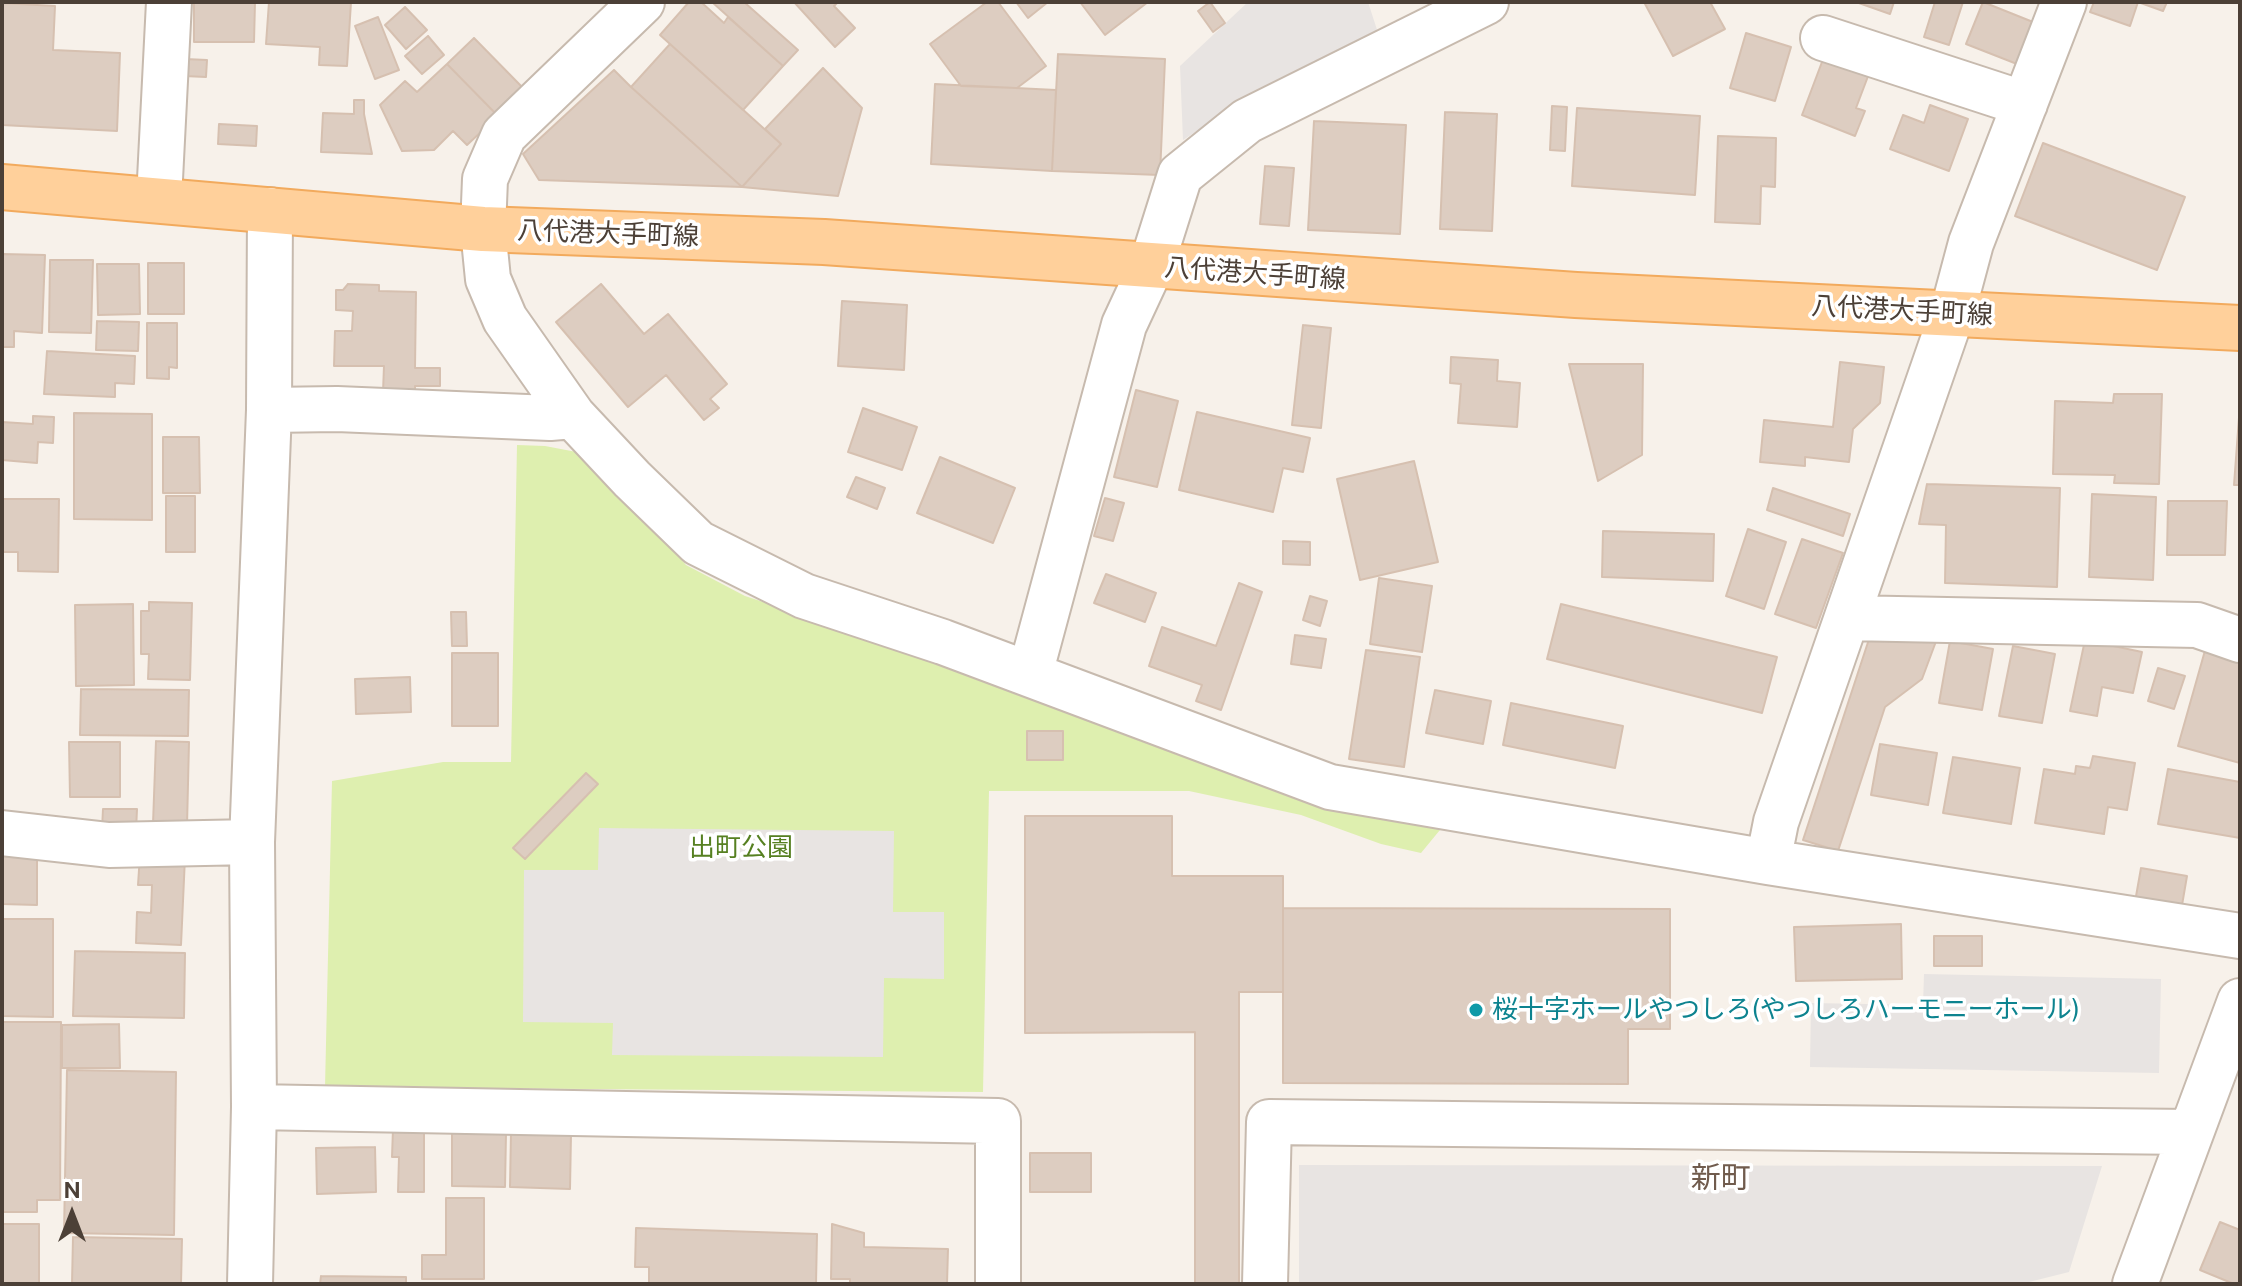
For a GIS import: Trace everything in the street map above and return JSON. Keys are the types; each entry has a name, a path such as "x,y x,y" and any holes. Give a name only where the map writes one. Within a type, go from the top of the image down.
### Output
{"main road":[{"name":"八代港大手町線","path":"2,187 483,229 824,242 1576,295 2240,328"},
{"name":"八代港大手町線","path":"2,214 159,224 270,210"}],"street":[{"path":"159,199 169,2"},
{"path":"642,2 504,135 485,179 483,229 488,279 505,319 573,416 698,543 804,596 943,642 1330,787 1768,862 2240,936"},
{"path":"1030,674 1124,325 1151,267 1180,175 1247,121 1486,2"},
{"path":"1768,862 1776,822 1952,314 1971,243 2064,2"},
{"path":"1823,38 2025,104"},
{"path":"250,1284 254,1107 252,842 269,410 270,210"},
{"path":"269,410 337,409 550,418 573,416"},
{"path":"1847,618 2197,625 2240,640"},
{"path":"2,833 109,845 252,842"},
{"path":"2135,1284 2240,1001"},
{"path":"254,1107 998,1121 998,1284"},
{"path":"1265,1284 1269,1122 2191,1132"}],"green space":[{"name":"出町公園","path":"517,445 545,446 587,454 617,484 686,565 745,596 1026,688 1449,819 1421,853 1381,844 1301,815 1189,791 989,791 983,1092 325,1087 332,781 443,762 511,762"}],"shaded area":[{"path":"1248,2 1368,2 1380,39 1226,112 1183,140 1180,66"},
{"path":"599,828 894,831 893,912 944,912 944,979 884,978 883,1057 612,1055 613,1023 523,1022 524,870 598,870"},
{"path":"1924,974 2161,979 2159,1073 1810,1067 1811,1003 1923,1005"},
{"path":"1299,1165 2102,1166 2069,1272 2021,1284 1299,1284"}],"building":[{"path":"194,2 255,2 254,42 194,42"},
{"path":"269,2 351,2 347,66 319,65 320,47 266,44"},
{"path":"689,2 701,2 724,23 728,17 783,66 743,110 660,35"},
{"path":"712,2 744,2 798,50 783,66"},
{"path":"794,2 838,2 834,6 855,28 835,47"},
{"path":"987,2 998,2 1046,66 1017,88 961,86 930,44"},
{"path":"1016,2 1048,2 1028,18"},
{"path":"1080,2 1148,2 1105,35"},
{"path":"1210,2 1225,23 1213,32 1198,11"},
{"path":"1644,2 1710,2 1725,29 1673,56"},
{"path":"1856,2 1894,2 1890,14"},
{"path":"1935,2 1963,2 1949,45 1924,37"},
{"path":"1983,2 2033,22 2017,64 1966,44"},
{"path":"2094,2 2138,2 2130,26 2090,12"},
{"path":"2138,2 2167,2 2163,11"},
{"path":"2,3 55,6 53,50 120,53 117,131 2,125"},
{"path":"405,7 427,30 406,49 385,25"},
{"path":"378,17 399,70 375,79 355,26"},
{"path":"1746,33 1791,47 1775,101 1730,88"},
{"path":"428,36 444,55 422,74 405,56"},
{"path":"474,38 525,90 498,116 447,64"},
{"path":"670,44 781,144 742,187 631,87"},
{"path":"1058,54 1165,59 1160,175 1052,171"},
{"path":"1825,54 1870,71 1856,108 1865,111 1855,136 1802,115"},
{"path":"185,59 207,60 206,77 184,76"},
{"path":"447,64 498,116 467,145 453,131 434,150 402,151 380,105 405,81 417,92"},
{"path":"823,68 862,108 838,196 742,187 781,144 765,129"},
{"path":"614,70 742,187 539,180 523,154"},
{"path":"935,84 1056,90 1052,171 931,164"},
{"path":"354,100 364,100 372,154 321,152 323,113 354,114"},
{"path":"1930,105 1968,119 1949,171 1890,149 1903,115 1924,123"},
{"path":"1552,106 1567,107 1565,151 1550,150"},
{"path":"1577,108 1700,116 1695,195 1572,186"},
{"path":"1445,112 1497,114 1492,231 1440,229"},
{"path":"1314,121 1406,125 1400,234 1308,230"},
{"path":"219,124 257,126 256,146 218,144"},
{"path":"1718,136 1776,138 1775,187 1761,186 1760,224 1715,222"},
{"path":"2043,143 2185,197 2157,270 2015,216"},
{"path":"1265,166 1294,168 1289,226 1260,224"},
{"path":"3,254 45,255 42,333 14,331 14,347 2,347"},
{"path":"50,260 93,260 91,333 49,332"},
{"path":"148,263 184,263 184,314 148,314"},
{"path":"97,264 139,264 140,314 98,315"},
{"path":"348,284 379,285 379,291 416,292 415,368 440,368 440,386 415,386 415,392 383,392 384,366 334,366 335,331 352,331 353,311 336,310 336,290 343,290"},
{"path":"601,284 644,334 668,314 727,384 710,399 719,408 704,420 666,375 628,407 556,322"},
{"path":"842,301 907,305 904,370 838,366"},
{"path":"97,321 139,322 138,351 96,350"},
{"path":"147,323 177,323 177,368 169,367 169,379 147,378"},
{"path":"1303,325 1331,328 1321,428 1292,425"},
{"path":"47,351 135,356 134,384 115,383 115,397 44,394"},
{"path":"1451,357 1498,360 1497,381 1520,383 1517,427 1458,423 1461,384 1450,383"},
{"path":"1840,362 1884,367 1880,403 1853,429 1849,462 1805,457 1805,466 1760,462 1764,420 1833,427"},
{"path":"1569,364 1643,364 1642,455 1598,481"},
{"path":"1136,390 1178,401 1157,487 1114,477"},
{"path":"2114,394 2162,394 2159,484 2114,483 2115,475 2053,474 2055,401 2113,403"},
{"path":"2240,404 2240,485 2234,485"},
{"path":"863,408 917,427 902,470 848,452"},
{"path":"1197,412 1310,438 1303,472 1283,468 1273,512 1179,490"},
{"path":"74,413 152,414 152,520 74,519"},
{"path":"33,416 54,417 53,443 38,442 37,463 2,460 2,422 33,424"},
{"path":"163,437 199,437 200,493 163,493"},
{"path":"940,457 1015,488 993,543 917,513"},
{"path":"1414,461 1438,562 1360,580 1337,479"},
{"path":"856,477 885,488 877,509 847,497"},
{"path":"1927,484 2060,488 2057,587 1945,583 1946,525 1919,524"},
{"path":"1773,488 1850,514 1843,536 1767,510"},
{"path":"2092,494 2156,497 2153,580 2089,577"},
{"path":"166,496 195,496 195,552 166,552"},
{"path":"1105,498 1124,503 1113,541 1094,536"},
{"path":"2,499 59,499 58,572 18,571 18,552 2,552"},
{"path":"2168,501 2227,501 2225,555 2167,555"},
{"path":"1748,529 1786,542 1764,609 1726,596"},
{"path":"1603,531 1714,534 1713,581 1602,577"},
{"path":"1802,539 1843,553 1816,628 1775,614"},
{"path":"1283,541 1310,542 1310,565 1283,564"},
{"path":"1106,574 1156,593 1145,622 1094,603"},
{"path":"1379,578 1432,586 1422,652 1370,644"},
{"path":"1239,583 1262,592 1221,710 1196,701 1202,685 1149,666 1162,627 1216,646"},
{"path":"1310,596 1327,601 1320,626 1303,620"},
{"path":"149,602 192,603 190,680 148,679 149,654 141,654 141,611 149,611"},
{"path":"133,604 134,685 76,686 75,605"},
{"path":"1561,604 1777,657 1762,713 1547,659"},
{"path":"451,612 466,612 467,646 452,646"},
{"path":"1873,627 1938,636 1922,679 1885,707 1838,851 1803,840"},
{"path":"1295,635 1326,639 1321,668 1291,664"},
{"path":"2085,640 2142,652 2133,693 2102,687 2097,716 2070,711"},
{"path":"1950,641 1993,649 1982,710 1939,703"},
{"path":"2013,646 2055,654 2042,723 1999,716"},
{"path":"2206,647 2240,656 2240,763 2178,746"},
{"path":"1366,650 1420,657 1404,767 1349,759"},
{"path":"452,653 498,653 498,726 452,726"},
{"path":"2158,668 2185,676 2174,709 2148,701"},
{"path":"410,677 411,712 356,714 355,679"},
{"path":"81,689 189,690 188,736 80,735"},
{"path":"1435,690 1491,701 1483,744 1426,733"},
{"path":"1511,703 1623,726 1615,768 1503,745"},
{"path":"1027,731 1063,731 1063,760 1027,760"},
{"path":"156,741 189,742 187,826 153,824"},
{"path":"69,742 120,742 120,797 70,797"},
{"path":"1880,744 1937,753 1928,805 1871,795"},
{"path":"2093,756 2135,763 2127,810 2108,807 2104,834 2035,823 2044,769 2075,774 2076,766 2090,768"},
{"path":"1953,757 2020,768 2011,824 1943,813"},
{"path":"2168,769 2240,782 2240,838 2158,824"},
{"path":"586,773 598,784 525,859 513,848"},
{"path":"103,809 137,809 136,831 102,830"},
{"path":"1025,816 1172,816 1172,876 1283,876 1283,992 1239,992 1239,1284 1195,1284 1195,1032 1025,1033"},
{"path":"2,846 37,846 37,905 2,904"},
{"path":"140,855 185,857 181,945 136,943 137,912 151,913 152,885 138,885"},
{"path":"2141,868 2187,876 2181,911 2135,902"},
{"name":"桜十字ホールやつしろ(やつしろハーモニーホール)","path":"1283,908 1670,909 1670,1029 1628,1029 1628,1084 1283,1083"},
{"path":"2,919 53,919 53,1017 2,1016"},
{"path":"1901,924 1902,979 1796,981 1794,927"},
{"path":"1934,936 1982,936 1982,966 1934,966"},
{"path":"75,951 185,953 184,1018 73,1016"},
{"path":"2,1022 61,1022 60,1200 37,1200 37,1212 2,1212"},
{"path":"119,1024 120,1068 62,1068 62,1025"},
{"path":"67,1070 176,1072 174,1235 64,1233"},
{"path":"393,1129 424,1129 424,1192 398,1192 399,1157 392,1157"},
{"path":"452,1132 506,1133 505,1187 452,1186"},
{"path":"511,1132 571,1134 570,1189 510,1187"},
{"path":"375,1147 376,1192 317,1194 316,1148"},
{"path":"1030,1153 1091,1153 1091,1192 1030,1192"},
{"path":"446,1198 484,1198 484,1279 422,1279 422,1255 446,1255"},
{"path":"2220,1222 2240,1230 2240,1284 2200,1270"},
{"path":"2,1224 39,1224 39,1284 2,1284"},
{"path":"832,1224 864,1233 864,1247 948,1249 947,1284 850,1284 850,1279 831,1279"},
{"path":"636,1228 817,1234 816,1284 649,1284 649,1267 635,1267"},
{"path":"73,1237 182,1239 181,1284 72,1284"},
{"path":"321,1276 406,1277 406,1284 320,1284"}],"place":[{"name":"桜十字ホールやつしろ(やつしろハーモニーホール)","path":"1476,1010"}],"district":[{"name":"新町","path":"1721,1179"}]}
